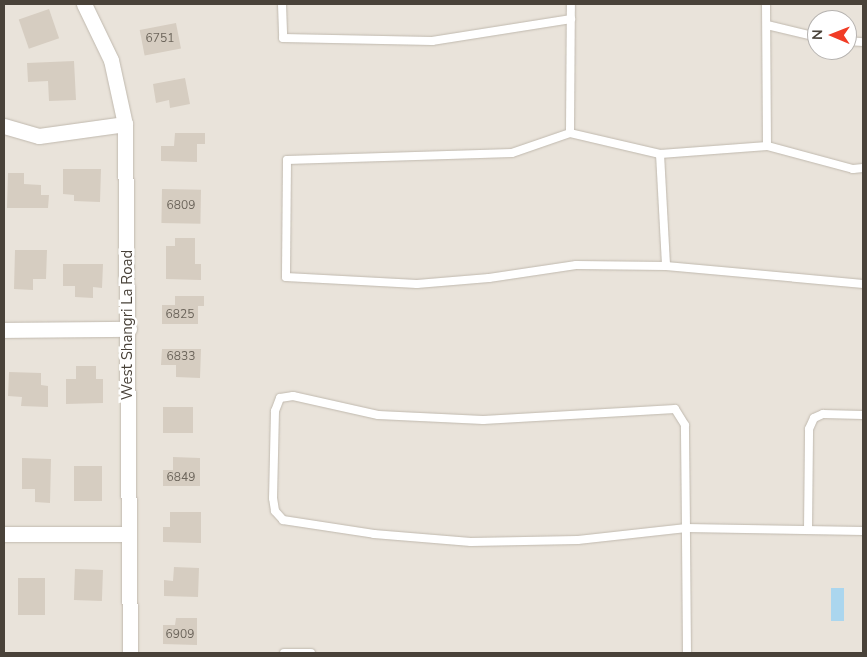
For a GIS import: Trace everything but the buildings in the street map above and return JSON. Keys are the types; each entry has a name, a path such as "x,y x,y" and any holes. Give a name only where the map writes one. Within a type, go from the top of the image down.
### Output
{"street":[{"name":"West Shangri La Road","path":"84,4 111,60 125,124 129,329 130,653"},
{"path":"4,126 39,136 125,124"},
{"path":"4,330 129,329"},
{"path":"4,534 129,534"}],"lane":[{"path":"282,4 283,38 432,41 571,19"},
{"path":"570,133 571,4"},
{"path":"766,4 767,146"},
{"path":"767,25 807,35"},
{"path":"863,168 853,168 767,146 660,154 570,133 512,153 287,160 286,277 417,284 489,278 576,266 666,266 863,284"},
{"path":"660,154 666,266"},
{"path":"687,653 686,528 685,425 675,410 483,420 378,415 293,396 280,398 275,411 273,498 275,511 283,520 374,534 471,542 578,540 686,528 863,531"},
{"path":"808,530 809,429 814,418 823,414 863,414"},
{"path":"284,653 311,653"}],"shaded area":[{"path":"4,4 863,4 863,653 4,653"}],"water":[{"path":"831,588 844,588 844,621 831,621"}]}
